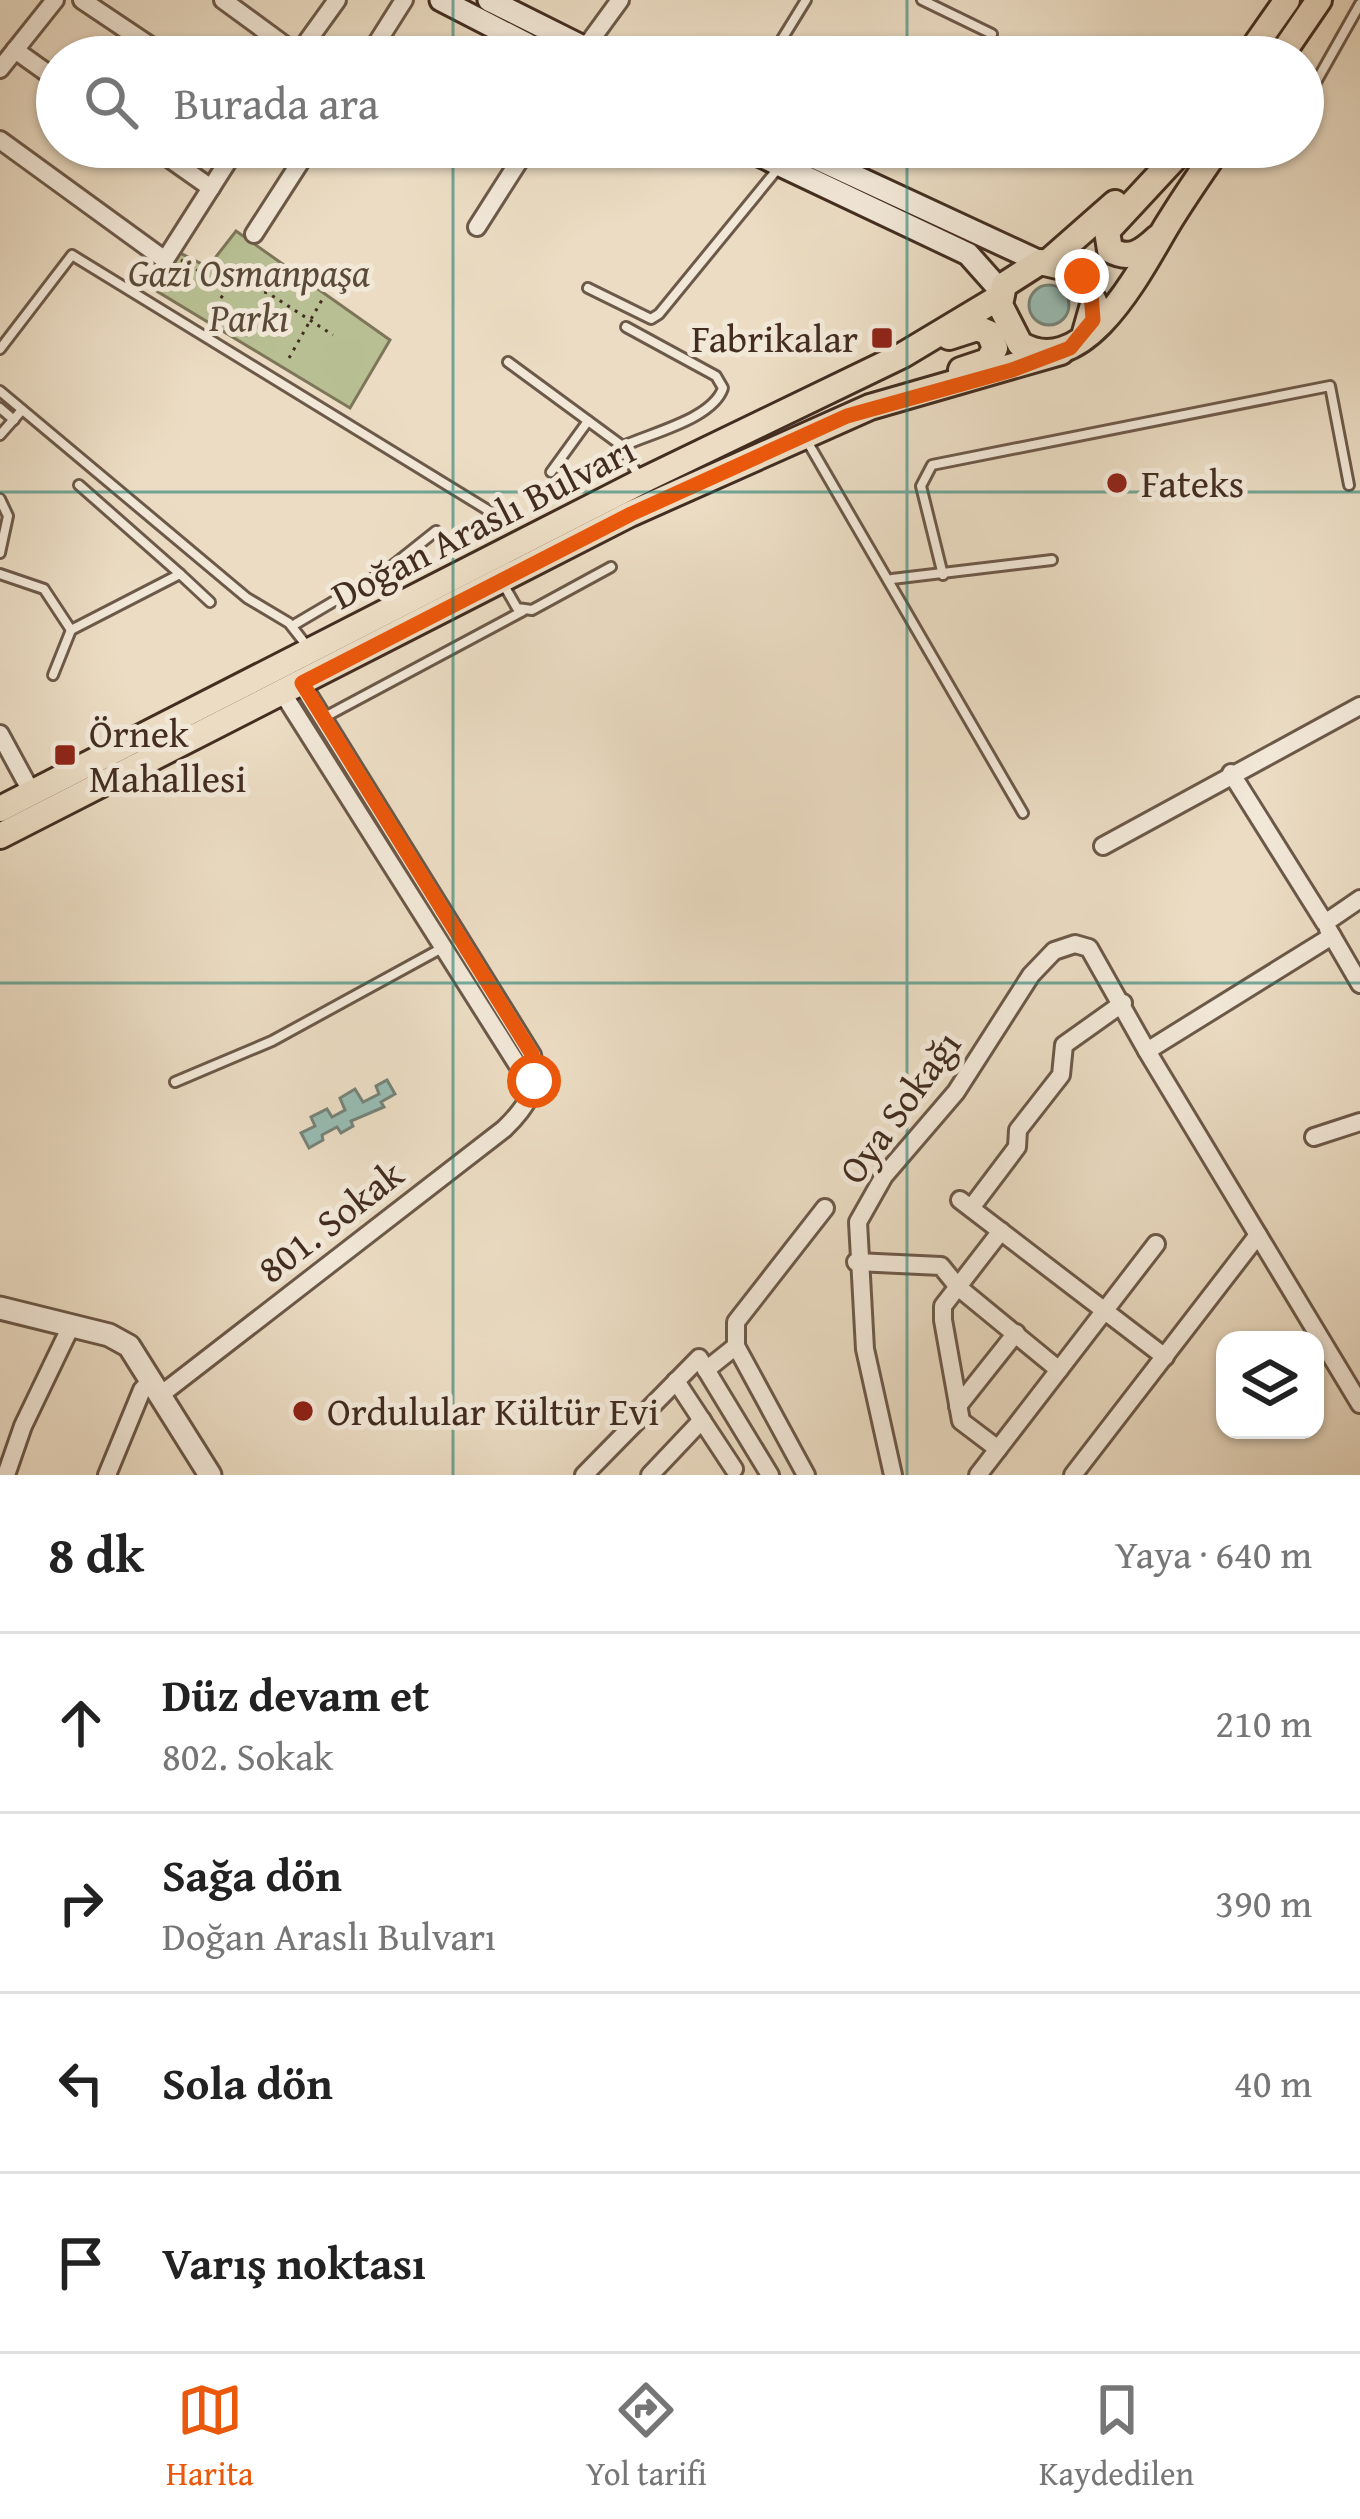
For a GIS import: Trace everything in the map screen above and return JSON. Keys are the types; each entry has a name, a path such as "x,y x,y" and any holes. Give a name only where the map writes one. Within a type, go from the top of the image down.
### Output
{"main road":[{"path":"441,0 511,36"},
{"path":"489,0 560,36"},
{"path":"1295,36 1319,0"},
{"path":"1261,36 1284,2"},
{"path":"808,168 968,254 999,294 1005,322 1020,344 1044,353 1061,352 1084,336 1144,270 1205,168"},
{"path":"815,168 1044,262 1070,267 1088,284 1094,310 1084,336"},
{"path":"999,294 1044,262 1149,168"},
{"path":"1164,168 1110,223 1106,241 1114,253 1134,256 1165,229"},
{"name":"Doğan Araslı Bulvarı","path":"0,809 642,481 903,355 999,294"},
{"path":"871,407 909,387 988,361 995,348 989,332 977,328 903,355"},
{"name":"Doğan Araslı Bulvarı","path":"0,836 631,514 871,407 1012,370 1061,352"},
{"path":"0,1308 72,1324 129,1346 210,1475"}],"street":[{"path":"0,68 56,0"},
{"path":"82,0 135,36"},
{"path":"223,0 271,36"},
{"path":"311,36 337,0"},
{"path":"381,36 404,0"},
{"path":"602,36 620,0"},
{"path":"15,50 36,65"},
{"path":"0,140 36,166"},
{"path":"38,168 165,260 224,168"},
{"path":"183,168 212,188"},
{"path":"254,234 296,168"},
{"path":"477,227 515,168"},
{"path":"292,688 320,719 532,1054 530,1095"},
{"path":"292,688 443,947 524,1075 530,1095"},
{"path":"1103,846 1360,706"},
{"path":"0,734 32,793"},
{"path":"1231,773 1360,984"},
{"path":"1147,1051 1328,929 1360,899"},
{"name":"Oya Sokağı","path":"892,1475 865,1348 856,1262 858,1222 884,1176 956,1092 1031,975 1054,951 1076,944 1089,948 1360,1404"},
{"path":"1123,1004 1064,1045 1061,1075 1018,1130 1017,1147 965,1204 1165,1357"},
{"name":"801. Sokak","path":"158,1386 503,1129 525,1109 530,1095"},
{"path":"1314,1137 1360,1122"},
{"path":"806,1475 736,1346 736,1322 826,1208"},
{"path":"998,1449 961,1421 943,1306 1001,1231"},
{"path":"1073,1475 1258,1235"},
{"path":"978,1475 1156,1244"},
{"path":"856,1262 941,1266 958,1287 1059,1370"},
{"path":"6,1475 23,1426 72,1324"},
{"path":"958,1406 1016,1333"},
{"path":"584,1475 676,1381 736,1346"},
{"path":"703,1364 770,1475"},
{"path":"676,1381 733,1473"},
{"path":"107,1475 142,1390 158,1386"},
{"path":"650,1475 702,1420"}],"lane":[{"path":"784,36 806,0"},
{"path":"922,0 992,34"},
{"path":"1324,68 1360,4"},
{"path":"588,288 651,319 659,314 776,168"},
{"path":"0,349 72,255 504,520"},
{"path":"625,448 692,416 718,400 723,388 716,376 626,326"},
{"path":"508,362 625,448 642,481"},
{"path":"943,575 921,486 932,465 1330,386 1349,485"},
{"path":"0,391 247,598 292,626 310,650"},
{"path":"0,408 14,420"},
{"path":"0,435 22,410"},
{"path":"551,472 588,421"},
{"path":"804,436 892,579 1023,813"},
{"path":"79,485 210,602"},
{"path":"0,499 8,516 0,553"},
{"path":"292,626 387,570 436,531"},
{"path":"892,579 1052,560"},
{"path":"320,719 610,567"},
{"path":"0,574 44,589 71,630"},
{"path":"53,675 71,630 180,574"},
{"path":"501,581 523,611"},
{"path":"175,1082 272,1041 443,947"}],"path":[{"path":"170,251 208,277 268,293 333,335"},
{"path":"233,281 211,312 248,336"},
{"path":"289,358 322,298"}],"green space":[{"name":"Gazi Osmanpaşa Parkı","path":"236,231 390,340 350,408 150,287 178,252 208,267"}],"water":[{"path":"1049,285 1063,291 1069,305 1063,319 1049,325 1035,319 1029,305 1035,291"},
{"path":"387,1080 395,1094 381,1102 384,1107 351,1121 353,1126 341,1133 337,1127 322,1135 323,1140 309,1148 301,1133 315,1126 311,1117 327,1109 332,1117 345,1110 340,1098 355,1089 363,1102 379,1094 376,1086"}],"place":[{"name":"Fabrikalar","path":"882,338"},
{"name":"Fateks","path":"1117,483"},
{"name":"Örnek Mahallesi","path":"65,755"},
{"name":"Ordulular Kültür Evi","path":"303,1411"}],"route":[{"path":"534,1081 532,1054 320,719 302,683 631,514 847,416 1012,370 1070,348 1093,320 1094,301 1082,276"}]}
